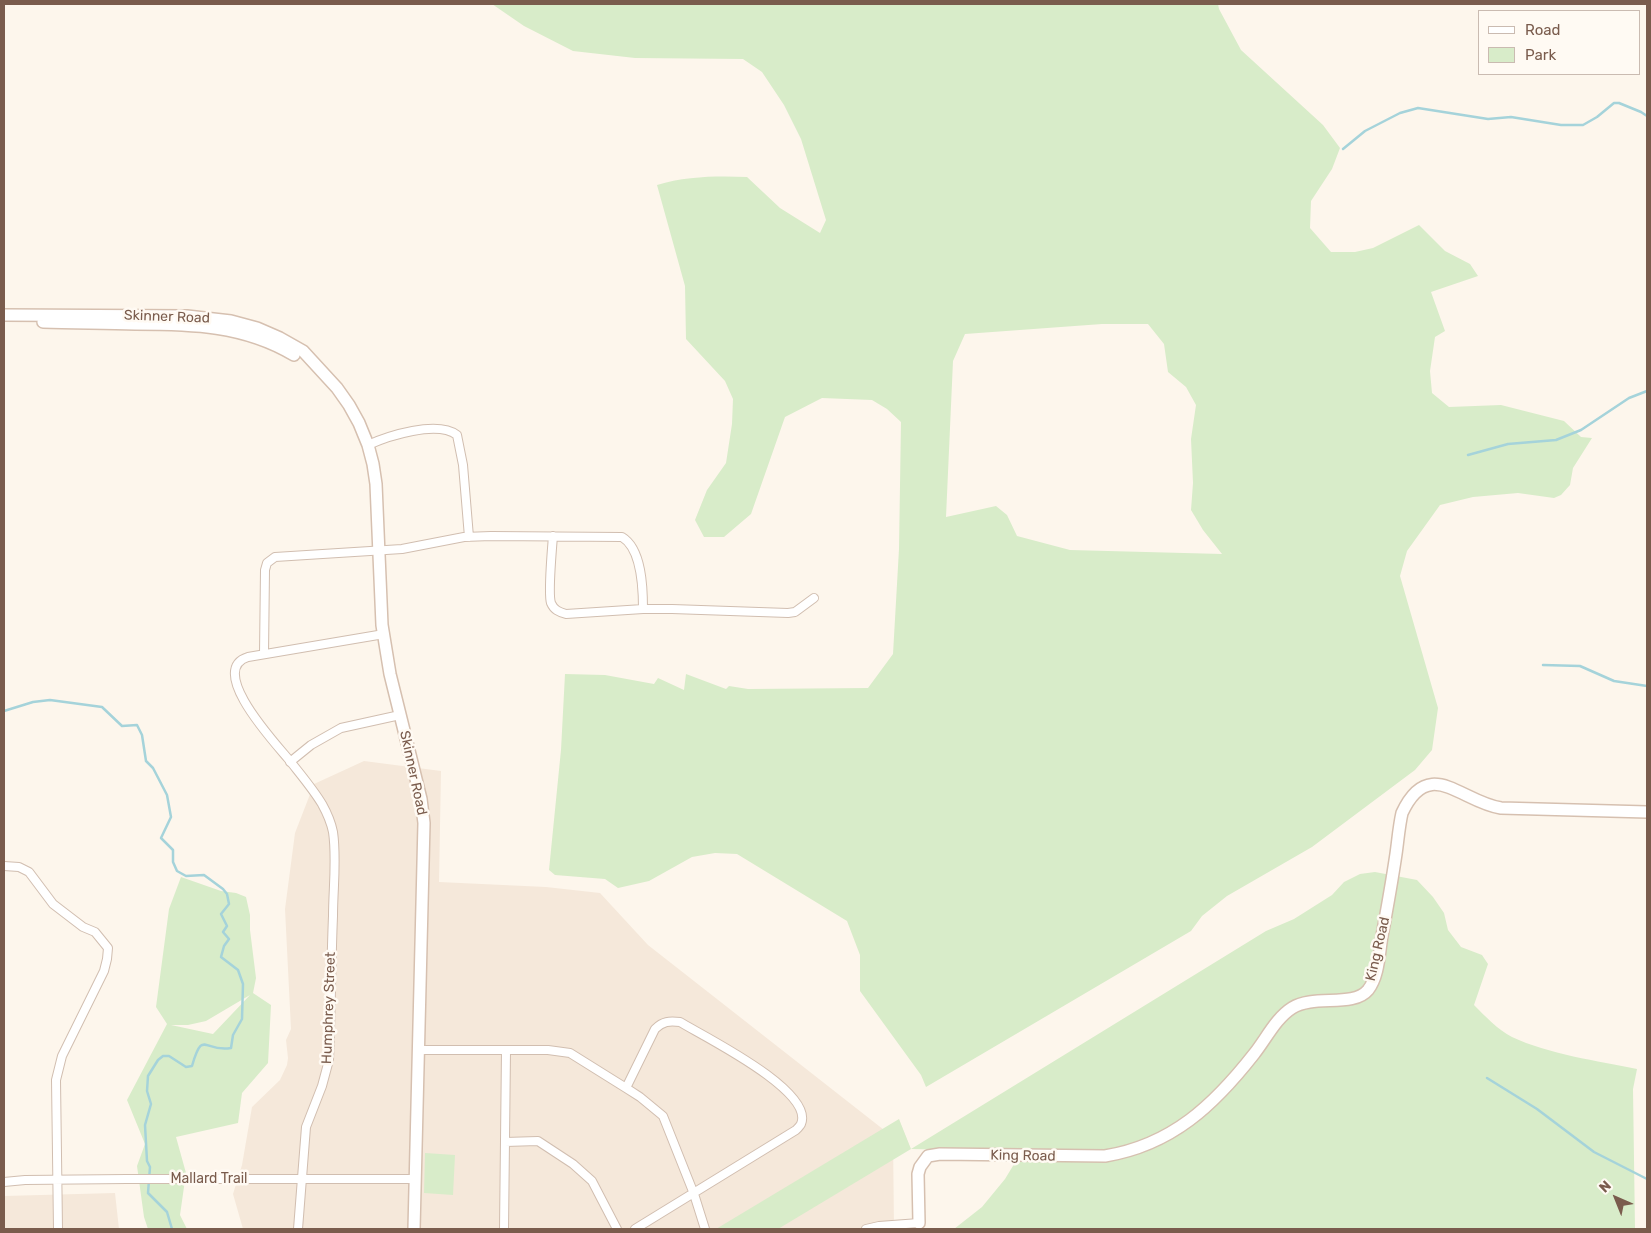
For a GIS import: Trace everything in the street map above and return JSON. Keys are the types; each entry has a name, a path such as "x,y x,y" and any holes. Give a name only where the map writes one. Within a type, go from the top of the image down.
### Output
{"street":[{"name":"Skinner Road","path":"4,315 188,316 231,321 257,328 303,351 337,388 359,423 368,445 376,484 384,634 390,674 421,799 424,823 414,1229"},
{"name":"Skinner Road","path":"4,321 197,325 229,330 255,337 278,346 316,366"},
{"path":"368,445 394,435 433,429 446,430 457,435 463,465 469,537"},
{"path":"553,536 550,599 555,609 566,614 642,609 788,613 795,612 814,598"},
{"path":"384,634 264,654 265,570 267,563 275,557 402,549 469,537 616,536 627,540 636,557 641,575 642,609"},
{"name":"Humphrey Street","path":"264,654 239,661 235,669 237,684 250,712 322,804 328,818 334,843 329,1060 322,1086 306,1127 298,1229"},
{"path":"290,762 311,745 341,728 400,715"},
{"name":"King Road","path":"919,1223 918,1174 928,1156 940,1154 1105,1156 1126,1153 1143,1147 1182,1125 1206,1108 1241,1070 1285,1012 1302,1003 1353,998 1367,991 1374,980 1379,955 1402,813 1410,797 1423,787 1440,784 1450,786 1482,804 1501,808 1647,812"},
{"path":"4,866 19,867 29,872 53,904 82,927 95,932 108,948 104,971 62,1056 56,1080 58,1229"},
{"path":"626,1088 656,1029 661,1023 670,1021 680,1022 762,1070 782,1085 795,1100 802,1116 801,1124 796,1130 635,1229"},
{"path":"417,1050 548,1050 570,1053 640,1097 663,1116 694,1194 705,1229"},
{"path":"504,1229 506,1051"},
{"path":"505,1142 538,1142 573,1164 592,1181 617,1229"},
{"name":"Mallard Trail","path":"4,1182 127,1179 415,1179"},
{"path":"866,1229 879,1226 919,1223"}],"shaded area":[{"path":"364,761 441,771 439,882 546,887 600,893 648,945 893,1137 894,1229 243,1229 233,1194 242,1165 252,1107 280,1080 288,1058 286,1040 291,1029 285,909 295,833 314,784"},
{"path":"115,1193 119,1229 4,1229 4,1196"}],"green space":[{"path":"492,4 1218,4 1241,50 1323,125 1340,148 1332,169 1311,201 1310,228 1331,252 1355,252 1373,248 1419,225 1445,251 1470,264 1478,276 1431,292 1445,331 1435,337 1430,371 1432,393 1449,407 1501,405 1564,421 1581,437 1592,438 1573,468 1570,485 1561,495 1554,498 1518,493 1473,497 1440,505 1407,551 1400,576 1438,708 1432,750 1415,770 1312,847 1227,896 1202,916 1191,931 926,1087 921,1075 860,991 860,955 847,921 737,854 715,853 692,857 649,881 618,888 605,879 555,875 549,870 561,750 565,674 605,675 654,684 658,678 684,690 686,674 726,689 729,686 748,689 868,688 893,654 899,549 901,422 887,409 872,400 822,398 785,417 751,514 724,537 704,537 695,520 707,490 726,463 732,424 733,399 725,381 686,339 685,286 657,185 691,178 747,177 780,208 820,233 826,220 801,139 784,105 762,72 743,59 635,58 573,51 524,26","holes":["1102,324 1148,324 1164,344 1168,372 1186,387 1196,405 1191,439 1193,483 1191,510 1203,530 1222,554 1070,550 1017,536 1007,515 996,506 946,517 953,361 965,334"]},
{"path":"1375,872 1417,880 1433,897 1444,913 1448,930 1461,947 1482,955 1488,964 1474,1005 1502,1031 1512,1037 1541,1048 1637,1069 1633,1089 1635,1229 954,1229 982,1207 1005,1179 1022,1151 911,1149 1266,931 1294,919 1332,895 1344,882 1360,874"},
{"path":"181,877 221,891 236,893 246,897 250,915 256,978 253,993 271,1005 268,1063 242,1093 238,1123 176,1137 186,1173 180,1215 187,1229 148,1229 144,1217 137,1166 145,1144 127,1100 167,1024 156,1007 169,909","holes":["250,995 213,1034 171,1025 188,1025 206,1021"]},
{"path":"899,1119 911,1149 778,1229 716,1229"},
{"path":"425,1153 455,1155 453,1195 424,1193"}],"waterway":[{"path":"1343,149 1365,131 1400,113 1418,108 1488,119 1511,117 1561,125 1583,125 1597,117 1614,103 1619,103 1647,116"},
{"path":"1468,455 1508,444 1556,440 1581,430 1629,398 1647,391"},
{"path":"1543,665 1580,666 1614,681 1647,686"},
{"path":"4,711 33,702 50,700 102,707 122,726 137,725 142,735 146,761 153,768 167,795 171,817 161,838 173,850 173,862 177,871 186,876 204,875 227,894 229,904 221,914 227,926 223,932 229,939 224,946 221,957 238,970 243,984 242,1019 233,1035 231,1048 222,1049 202,1045 192,1066 186,1067 169,1056 163,1056 158,1060 148,1076 147,1091 151,1104 145,1125 147,1161 150,1167 148,1193 167,1212 172,1229"},
{"path":"1487,1078 1537,1109 1594,1152 1647,1179"}]}
